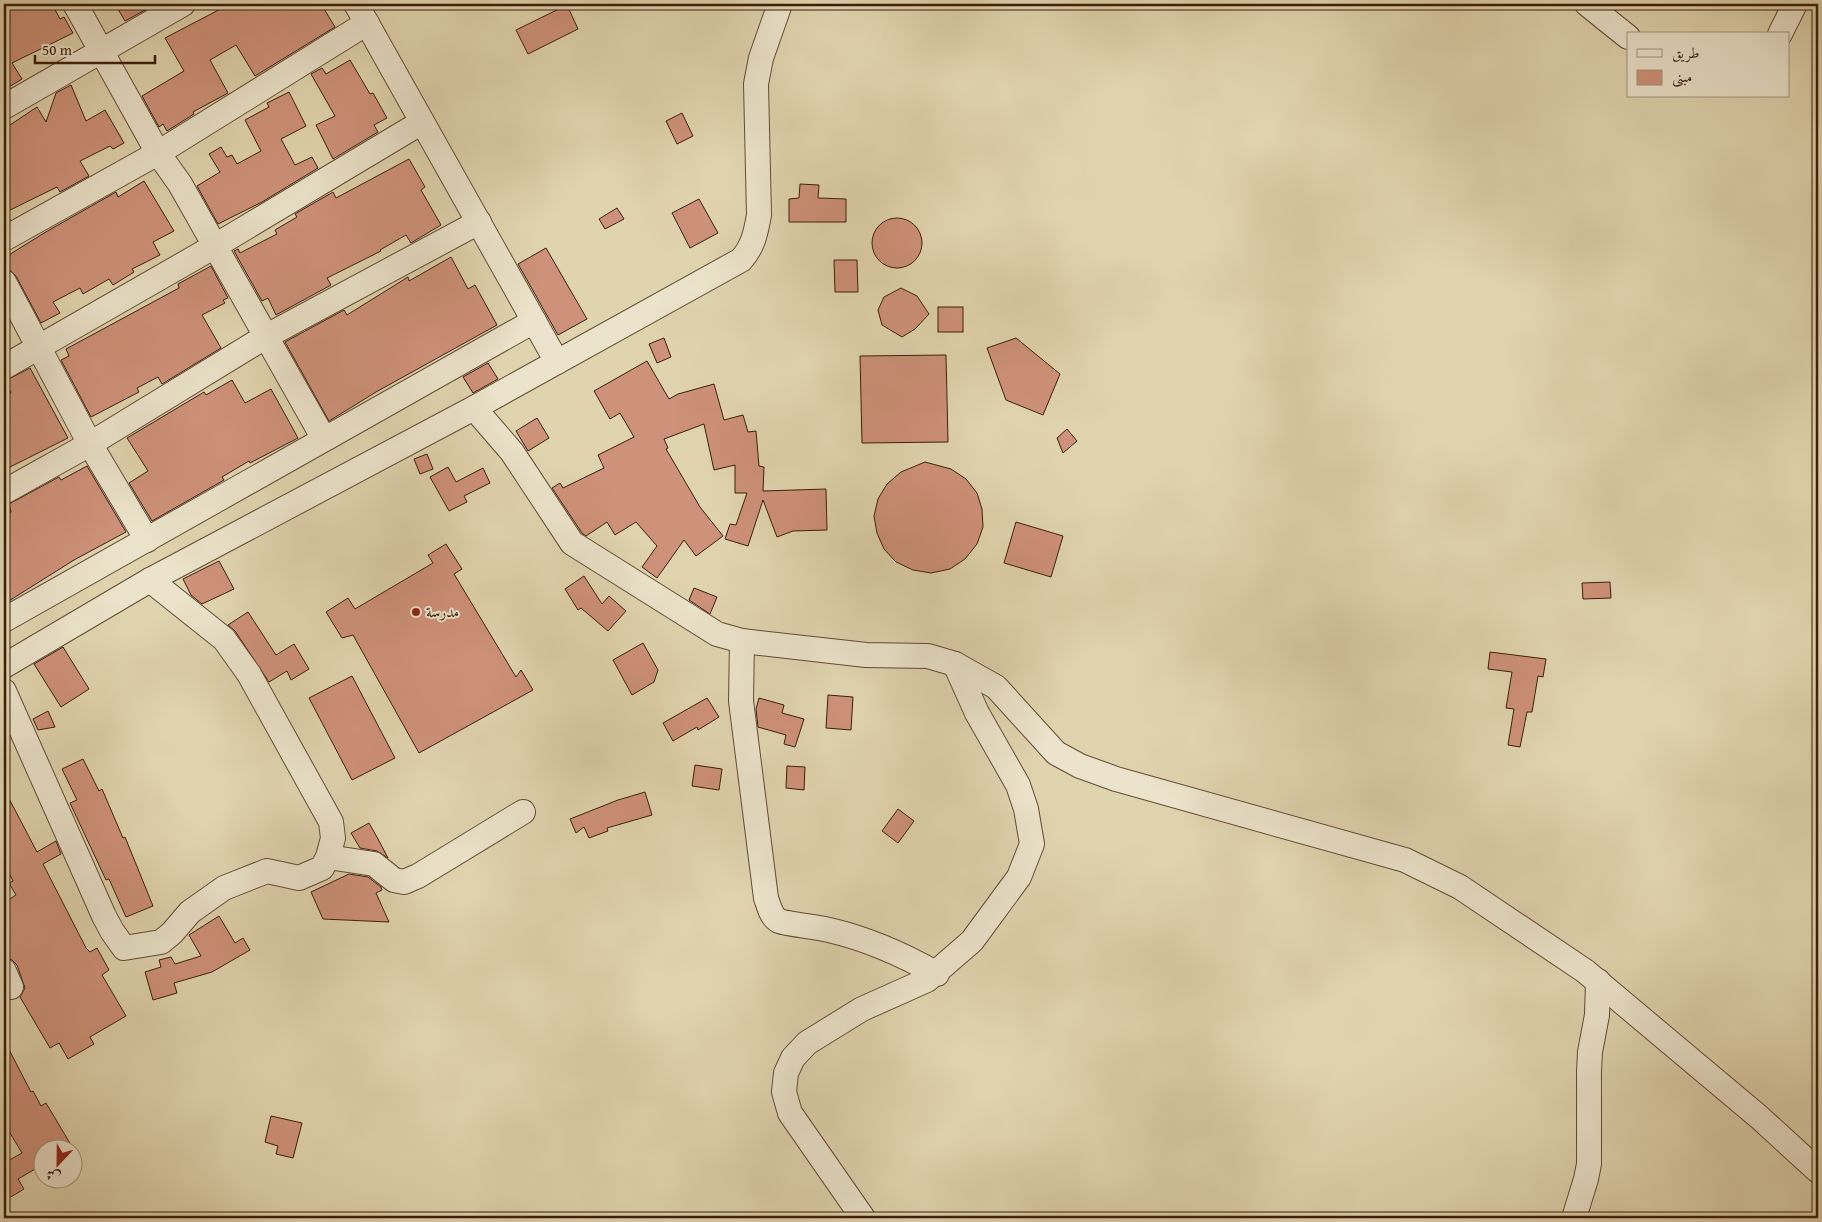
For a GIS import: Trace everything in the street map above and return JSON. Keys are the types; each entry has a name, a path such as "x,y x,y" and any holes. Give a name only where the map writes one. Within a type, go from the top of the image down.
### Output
{"street":[{"path":"75,4 158,153 180,184 324,439"},
{"path":"4,107 183,4"},
{"path":"4,666 150,580 474,408 734,265 750,247 759,215 756,84 765,44 780,4"},
{"path":"1586,4 1627,36"},
{"path":"1781,32 1795,4"},
{"path":"4,239 158,153 361,13 557,362"},
{"path":"4,367 215,246 422,122"},
{"path":"4,492 90,444 266,337 479,222"},
{"path":"4,282 90,444 147,540"},
{"path":"4,620 534,321"},
{"path":"474,408 512,452 572,543 717,634 742,641 866,655 928,656 955,664 996,687 1056,752 1080,766 1116,779 1417,864 1499,911 1598,981 1759,1117 1818,1171"},
{"path":"4,691 104,916 112,932 124,948 161,942 172,933 190,912 224,888 267,871 299,878 322,868 328,857 333,838 331,822 249,674 224,640 150,580"},
{"path":"742,641 741,702 766,898 772,913 775,918 785,923 800,924 864,938 909,958 937,974"},
{"path":"863,1218 790,1113 784,1092 786,1074 793,1058 807,1043 862,1009 913,988 937,974 972,941 989,920 1019,877 1032,844 1026,809 1018,785 977,713 955,664"},
{"path":"328,857 374,864 394,880 404,882 523,812"},
{"path":"1574,1218 1589,1164 1588,1081 1590,1052 1597,1015 1598,981"}],"building":[{"path":"4,4 52,4 60,19 64,17 73,33 12,63 22,79 4,90"},
{"path":"115,4 156,4 125,21"},
{"path":"230,4 321,4 335,27 255,76 236,45 210,60 228,93 193,112 194,114 167,131 163,124 159,127 142,96 184,71 165,38"},
{"path":"567,5 578,29 528,54 516,30"},
{"path":"350,60 370,94 373,93 387,118 374,125 378,132 333,159 316,125 335,116 311,74 322,68 326,74"},
{"path":"71,85 86,121 105,110 124,143 113,149 110,146 80,161 89,176 60,192 57,187 4,213 4,129 37,107 46,122 56,93"},
{"path":"289,92 306,126 281,139 295,165 312,157 318,168 262,202 218,224 197,186 220,172 209,154 221,147 227,157 232,155 237,164 261,151 245,120 269,107 267,103"},
{"path":"682,113 693,136 677,144 666,121"},
{"path":"409,159 425,187 421,190 441,225 411,243 406,235 381,251 327,278 331,285 276,315 268,298 262,301 234,251 238,249 240,253 277,234 275,230 297,217 295,214 333,192 336,198"},
{"path":"144,181 174,231 153,242 160,255 132,269 134,272 113,285 109,279 83,294 80,288 53,302 60,313 41,323 16,276 9,269 4,258 116,192 118,197"},
{"path":"800,184 819,185 818,198 846,199 846,222 789,222 789,199 799,198"},
{"path":"699,199 718,233 690,248 672,213"},
{"path":"617,208 624,219 605,229 599,219"},
{"path":"897,218 907,220 915,225 920,233 922,243 920,253 915,261 907,266 897,268 887,266 879,261 874,253 872,243 874,233 879,225 887,220"},
{"path":"546,248 587,319 558,335 518,264"},
{"path":"451,257 468,289 475,285 497,325 376,392 329,421 285,342 344,310 347,315 408,277 409,281"},
{"path":"834,260 857,260 858,292 835,292"},
{"path":"211,266 228,298 223,300 225,303 202,315 221,348 162,384 158,377 137,388 139,392 91,417 61,360 69,356 66,349 179,288 178,284"},
{"path":"901,288 917,296 929,314 915,329 902,337 882,325 878,310 884,297"},
{"path":"938,307 963,307 963,332 938,332"},
{"path":"664,338 671,357 657,363 649,344"},
{"path":"1016,338 1060,374 1043,415 1006,400 987,348"},
{"path":"946,355 948,442 862,443 860,356"},
{"path":"647,361 669,399 678,394 714,384 724,420 743,415 748,432 756,431 759,466 764,467 763,491 826,489 827,530 793,531 777,537 763,500 748,546 725,539 730,524 736,525 747,493 735,493 735,465 714,470 704,424 664,439 668,448 666,449 700,507 723,536 696,556 684,540 657,578 642,567 657,546 636,522 615,535 607,522 586,536 582,533 552,488 560,483 563,488 604,468 598,455 634,437 620,413 610,419 594,391"},
{"path":"488,363 498,379 473,393 463,377"},
{"path":"30,368 68,438 4,470 4,397 11,393 5,381"},
{"path":"232,380 245,403 271,389 298,438 250,463 249,461 222,477 224,480 152,521 129,483 148,471 127,438 204,392 206,395"},
{"path":"537,418 549,438 528,451 516,431"},
{"path":"1067,429 1077,441 1063,453 1057,438"},
{"path":"427,454 433,469 420,474 414,459"},
{"path":"925,462 951,469 966,479 977,493 982,509 983,527 977,544 965,559 950,569 931,573 913,570 896,562 884,549 877,533 874,516 878,499 887,484 901,472"},
{"path":"87,466 126,532 74,560 4,604 4,516 11,512 9,504 59,477 61,480"},
{"path":"448,467 456,482 483,468 490,483 464,496 467,502 449,511 430,477"},
{"path":"1016,522 1063,536 1051,577 1004,563"},
{"path":"446,544 462,569 454,574 516,677 521,670 533,690 419,753 353,635 342,638 326,612 348,598 355,609 433,563 428,555"},
{"path":"219,561 234,589 202,604 191,595 183,579"},
{"path":"584,576 602,604 609,596 626,611 608,631 581,608 578,610 565,589"},
{"path":"1610,582 1611,598 1583,599 1582,583"},
{"path":"694,588 717,597 710,614 689,600"},
{"path":"248,612 276,655 294,644 309,669 291,680 287,671 269,682 235,631 228,625"},
{"path":"643,643 658,670 654,682 632,695 613,660"},
{"path":"63,647 89,689 61,707 34,664"},
{"path":"1490,652 1546,659 1543,677 1538,676 1532,712 1527,712 1520,747 1508,745 1514,709 1506,708 1512,672 1488,669"},
{"path":"352,676 395,758 352,780 309,698"},
{"path":"828,695 853,697 851,730 826,728"},
{"path":"707,698 719,717 698,730 697,727 673,741 663,723"},
{"path":"759,698 784,705 782,713 804,719 795,747 784,744 786,735 758,727 756,709"},
{"path":"48,711 55,727 38,730 33,719"},
{"path":"83,759 99,791 102,789 123,838 125,837 153,906 126,917 109,879 106,880 70,803 77,800 62,769"},
{"path":"695,765 722,769 719,790 692,786"},
{"path":"787,766 805,767 804,790 786,788"},
{"path":"4,789 37,852 56,841 61,854 43,864 86,948 90,952 97,948 109,970 102,975 126,1016 90,1037 94,1044 68,1059 59,1043 50,1048 20,997 25,988 17,965 12,960 4,958 4,903 16,895 9,883 13,881 4,863"},
{"path":"645,792 652,815 607,828 608,831 589,838 584,827 576,833 570,819 618,800"},
{"path":"898,809 914,821 898,843 882,831"},
{"path":"369,823 388,858 377,851 360,848 351,833"},
{"path":"349,874 368,877 381,887 382,890 376,893 389,922 323,919 311,892"},
{"path":"219,916 235,943 243,938 250,950 212,972 174,983 177,993 153,1000 145,972 161,967 159,960 171,957 175,964 201,956 189,935"},
{"path":"4,1040 31,1092 33,1091 41,1106 46,1103 68,1140 32,1140 32,1171 18,1179 24,1189 4,1201 4,1163 22,1153 4,1123"},
{"path":"271,1116 302,1123 293,1158 276,1154 278,1146 265,1142"}],"place":[{"name":"مدرسة","path":"416,612"}]}
